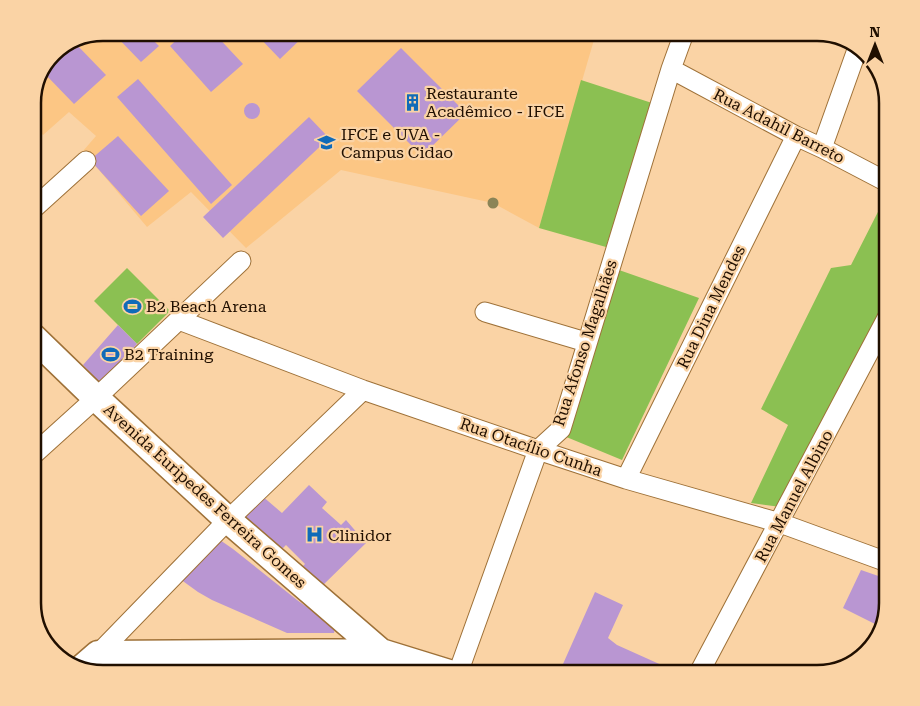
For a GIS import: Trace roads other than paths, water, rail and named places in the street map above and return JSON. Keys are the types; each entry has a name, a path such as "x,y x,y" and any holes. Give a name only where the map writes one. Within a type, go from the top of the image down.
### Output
{"street":[{"name":"Rua Afonso Magalhães","path":"461,665 538,450 561,429 586,342 681,41"},
{"name":"Rua Adahil Barreto","path":"671,69 796,136 879,177"},
{"path":"822,148 850,69"},
{"name":"Rua Dina Mendes","path":"626,479 796,136"},
{"path":"41,202 86,161"},
{"path":"41,448 241,261"},
{"path":"485,312 586,342"},
{"name":"Rua Otacílio Cunha","path":"179,320 363,390 538,450 626,479 780,523 879,559"},
{"name":"Rua Manuel Albino","path":"704,665 879,335"},
{"name":"Avenida Euripedes Ferreira Gomes","path":"41,345 228,520 381,652"},
{"path":"91,660 228,520 363,390"},
{"path":"91,660 151,664 381,652 421,665"}],"place":[{"name":"Restaurante Acadêmico - IFCE","path":"412,102"},
{"name":"IFCE e UVA - Campus Cidao","path":"327,143"},
{"name":"B2 Beach Arena","path":"132,306"},
{"name":"B2 Training","path":"110,354"},
{"name":"Clinidor","path":"314,535"}]}
